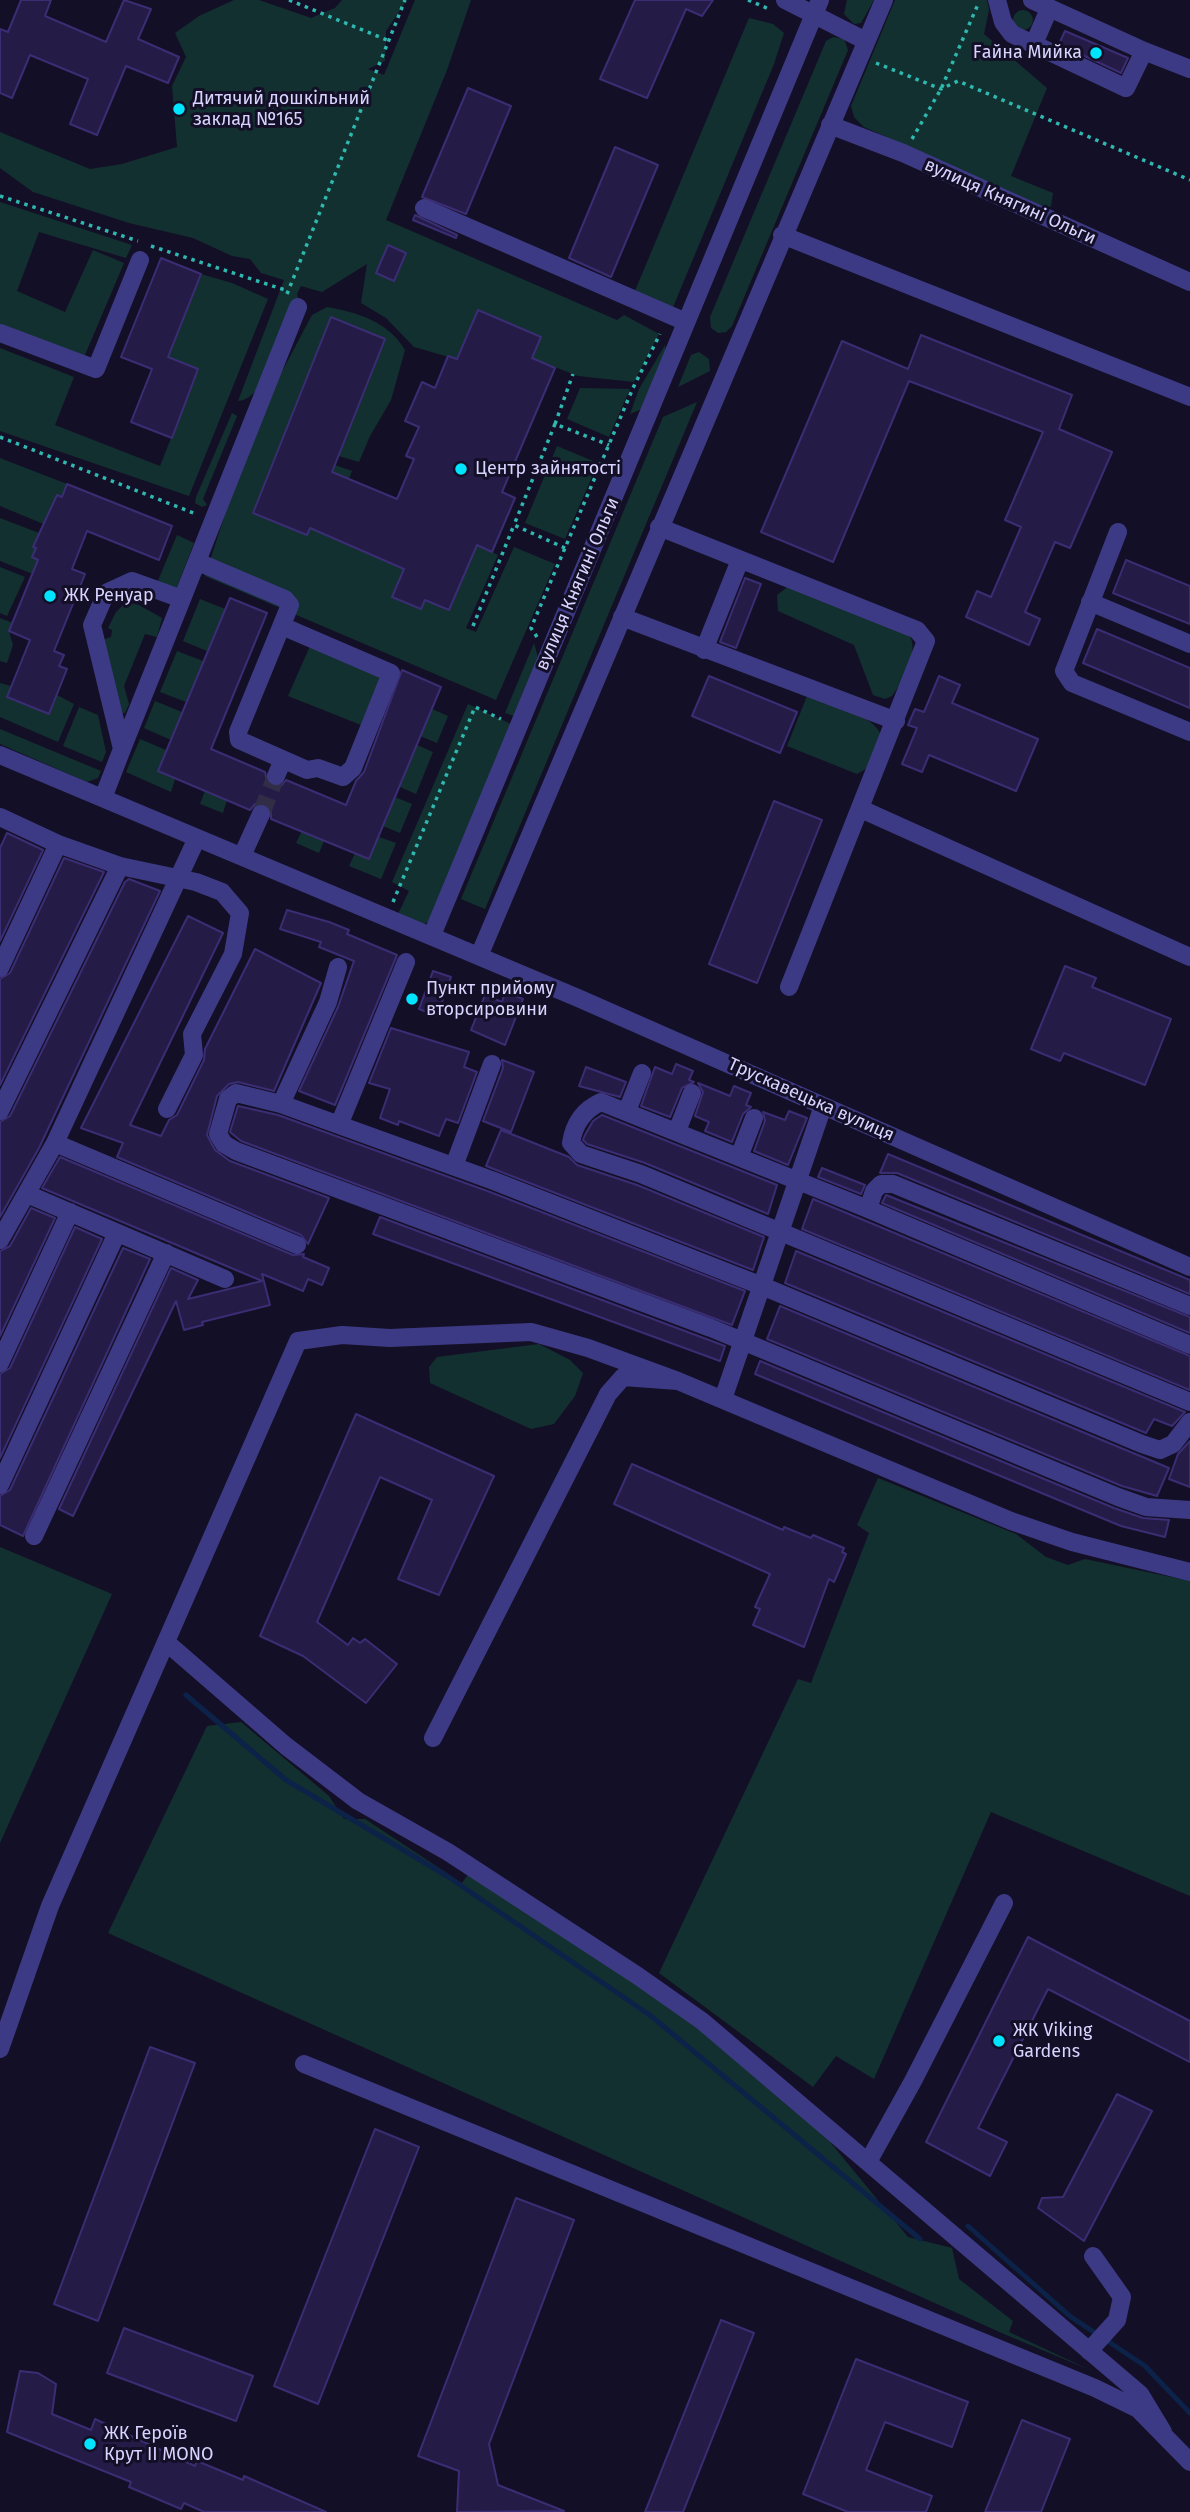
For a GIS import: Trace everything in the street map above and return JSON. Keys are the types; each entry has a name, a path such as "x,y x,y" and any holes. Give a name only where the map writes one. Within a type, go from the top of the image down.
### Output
{"street":[{"path":"785,0 818,6 864,40"},
{"path":"479,956 864,40 884,0"},
{"path":"997,0 1003,22 1012,34 1126,88 1144,51"},
{"path":"1032,0 1190,69"},
{"name":"вулиця Княгині Ольги","path":"432,935 818,6"},
{"path":"1033,46 1049,9"},
{"name":"вулиця Княгині Ольги","path":"830,125 903,153 1190,282"},
{"path":"424,208 686,322"},
{"path":"782,234 1190,397"},
{"path":"0,333 96,369 140,260"},
{"path":"103,798 299,307"},
{"path":"659,527 923,635 925,649 789,987"},
{"path":"1118,532 1065,664 1067,678 1190,732"},
{"path":"704,650 740,560"},
{"path":"198,562 285,598 289,610 282,626 237,736 242,743 279,768 318,768 343,777 353,768 391,673 282,626"},
{"path":"122,749 92,625 106,593 132,581 182,599"},
{"path":"1090,602 1190,644"},
{"path":"622,617 896,721"},
{"name":"Трускавецька вулиця","path":"0,755 432,935 1190,1267"},
{"path":"861,809 1190,957"},
{"path":"242,856 261,814"},
{"path":"1,821 120,866 178,878 222,892 240,913 233,954 192,1034 194,1055 167,1109"},
{"path":"0,1241 18,1204 27,1195 55,1143 197,838"},
{"path":"0,968 58,844"},
{"path":"0,1111 120,866"},
{"path":"339,1125 406,962"},
{"path":"281,1104 328,1002 338,967"},
{"path":"454,1167 492,1064"},
{"path":"627,1111 642,1073"},
{"path":"1188,1431 1173,1444 1160,1450 1142,1444 762,1286 454,1167 281,1104 236,1093 229,1099 218,1134 224,1144 236,1151 743,1341 1118,1497 1146,1507 1190,1510"},
{"path":"677,1131 692,1093"},
{"path":"1190,1346 868,1209 627,1111 601,1102 592,1106 576,1123 571,1143 574,1150 780,1232 1190,1402"},
{"path":"723,1399 823,1106"},
{"path":"739,1157 754,1118"},
{"path":"55,1143 297,1245"},
{"path":"868,1209 874,1191 881,1184 893,1184 1190,1306"},
{"path":"27,1195 226,1279"},
{"path":"0,1363 69,1212"},
{"path":"0,1485 117,1233"},
{"path":"34,1536 166,1253"},
{"path":"0,2049 50,1906 298,1341 342,1335 390,1338 531,1332 589,1348 678,1381 1011,1521 1072,1542 1190,1572"},
{"path":"433,1738 608,1394 623,1377 678,1381"},
{"path":"166,1642 286,1746 358,1801 448,1852 702,2021 1140,2394 1163,2432"},
{"path":"868,2162 913,2081 1004,1903"},
{"path":"304,2064 1095,2388 1138,2409 1190,2462"},
{"path":"1088,2351 1117,2320 1122,2297 1093,2256"}],"path":[{"path":"289,0 387,41"},
{"path":"903,153 941,89 980,0"},
{"path":"876,63 941,89 958,81 1190,180"},
{"path":"276,287 288,291"},
{"path":"473,626 573,374"},
{"path":"555,424 608,445"},
{"path":"0,437 208,519"},
{"path":"514,525 565,548"},
{"path":"387,917 475,707 510,723"}],"green space":[{"path":"234,0 259,0 311,18 335,8 342,0 407,0 386,31 385,61 368,69 384,75 415,0 471,0 447,70 386,220 617,320 624,315 659,334 634,382 578,376 532,358 541,337 478,310 456,359 414,347 386,318 361,303 367,264 322,292 301,286 297,294 299,301 276,360 258,388 249,397 238,401 284,280 261,273 250,259 232,256 193,238 129,223 33,192 0,168 0,132 90,169 122,164 177,147 172,86 186,57 175,33 199,16"},
{"path":"847,0 874,0 861,23 854,24 844,14"},
{"path":"895,0 987,0 989,10 984,34 1047,88 1011,176 1053,193 1051,206 1047,208 864,127 854,117 851,106"},
{"path":"1019,10 1027,10 1033,20 1027,30 1019,30 1013,24 1013,16"},
{"path":"749,18 773,24 784,33 774,64 671,312 632,298"},
{"path":"833,37 844,39 848,50 732,326 726,332 718,333 711,328 710,317 826,41"},
{"path":"0,202 132,245 126,258 39,232 17,291 65,312 93,250 124,263 82,362 0,330"},
{"path":"201,274 232,283 268,299 189,496 0,431 0,348 74,377 55,425 160,466 198,370 168,357"},
{"path":"327,307 350,312 381,325 405,350 391,400 370,436 359,462 339,456 335,465 352,471 326,535 404,569 392,597 420,609 425,600 449,610 477,545 498,555 466,628 476,632 514,547 555,564 496,700 205,576 242,462 277,381 312,315"},
{"path":"665,345 668,362 649,406 630,414 639,389"},
{"path":"699,352 709,359 710,371 678,387 691,355"},
{"path":"580,388 630,389 609,437 567,419"},
{"path":"697,402 485,909 461,899 663,417"},
{"path":"232,413 237,416 203,499 207,505 202,507 195,503 196,497"},
{"path":"557,446 598,463 565,539 525,523"},
{"path":"0,458 67,484 62,497 56,495 46,525 0,506"},
{"path":"0,518 39,533 32,557 38,560 33,574 0,561"},
{"path":"177,535 194,543 175,592 157,583"},
{"path":"0,567 25,577 7,616 0,613"},
{"path":"789,586 908,633 913,647 912,656 892,696 885,699 873,695 854,645 778,611 777,595"},
{"path":"200,599 225,609 207,651 183,641"},
{"path":"126,602 139,605 162,618 157,637 145,634 124,686 129,704 125,713 120,713 103,650 105,639 111,637 112,630 108,628 116,612"},
{"path":"0,618 13,623 9,631 13,645 7,663 0,661"},
{"path":"534,643 540,664 517,717 505,713"},
{"path":"310,646 381,678 361,725 288,696"},
{"path":"177,651 203,661 186,702 160,692"},
{"path":"0,683 11,686 7,698 48,714 57,695 74,704 58,742 0,717"},
{"path":"807,696 861,716 877,729 882,737 869,767 857,774 787,746"},
{"path":"155,701 182,712 171,740 144,728"},
{"path":"468,704 513,725 436,918 422,925 398,914 409,891 392,882"},
{"path":"79,707 98,715 106,752 102,762 63,746"},
{"path":"432,709 448,716 437,743 420,736"},
{"path":"0,729 101,771 98,778 87,782 0,744"},
{"path":"140,739 166,750 158,771 175,779 171,792 126,772"},
{"path":"417,745 433,752 416,794 400,787"},
{"path":"205,791 227,800 223,813 200,804"},
{"path":"395,797 412,804 400,833 383,826"},
{"path":"302,831 324,841 319,853 296,843"},
{"path":"379,837 396,843 381,879 349,866 355,853 369,859"},
{"path":"539,1344 570,1360 583,1373 575,1396 554,1424 531,1429 430,1383 429,1367 437,1357"},
{"path":"878,1478 1016,1534 1046,1557 1068,1565 1085,1559 1190,1581 1190,1896 991,1812 874,2079 836,2056 813,2087 659,1973 798,1679 811,1683 869,1533 857,1525"},
{"path":"0,1547 112,1594 0,1843"},
{"path":"241,1722 329,1796 344,1819 365,1819 462,1883 469,1873 698,2026 826,2137 908,2237 952,2248 959,2279 1013,2321 1009,2332 1090,2370 108,1933 207,1726"}],"building":[{"path":"21,0 51,0 45,16 106,42 124,0 151,9 138,39 179,57 168,83 126,66 97,135 70,124 88,79 30,55 12,98 0,93 0,29 8,32"},
{"path":"635,0 713,0 702,16 686,9 647,98 600,79"},
{"name":"Fайна Мийка","path":"1065,31 1128,58 1121,73 1059,44"},
{"path":"468,88 511,106 466,214 422,197"},
{"path":"615,147 658,165 611,277 569,258"},
{"path":"415,215 457,235 456,238 413,220"},
{"path":"388,245 406,253 394,281 376,273"},
{"path":"161,258 201,274 168,357 198,369 172,438 131,422 152,369 121,357"},
{"name":"Центр зайнятості","path":"478,310 541,337 532,358 555,368 502,492 515,498 492,552 477,545 449,610 425,600 421,609 392,597 404,569 310,528 307,535 253,513 331,317 385,339 332,472 397,499 414,459 406,456 419,427 405,421 422,382 435,388 448,356 457,359"},
{"path":"921,335 1072,395 1059,429 1112,452 1070,548 1055,542 1025,612 1040,619 1029,645 966,617 977,591 991,597 1021,527 1005,520 1043,432 909,381 833,562 761,532 842,341 908,369"},
{"name":"ЖК Ренуар","path":"67,484 172,526 159,560 87,531 72,569 85,574 54,651 64,655 59,666 67,669 49,714 7,697 30,640 9,631 38,560 32,557 36,548 33,547 57,495 62,497"},
{"path":"1126,560 1190,586 1190,624 1113,593"},
{"path":"745,578 761,584 736,648 720,642"},
{"path":"230,598 267,613 211,749 265,772 267,782 272,787 282,785 286,780 346,805 356,781 364,772 402,670 441,687 369,859 271,819 271,808 265,803 255,804 250,810 158,771"},
{"path":"1097,629 1190,668 1190,708 1083,663"},
{"path":"709,676 797,712 780,753 692,716"},
{"path":"939,676 960,685 952,703 1038,739 1016,791 929,755 922,772 902,764 917,728 908,725 915,709 924,712"},
{"path":"774,801 822,820 757,983 709,964"},
{"path":"7,833 43,850 0,941 0,848"},
{"path":"64,858 104,872 0,1085 0,979 10,973"},
{"path":"129,879 160,891 39,1148 0,1217 0,1122 10,1116 125,882"},
{"path":"287,910 349,930 347,934 397,955 335,1105 299,1091 338,1007 354,961 319,947 321,942 280,929"},
{"path":"188,916 223,933 130,1125 161,1136 169,1120 177,1115 204,1060 205,1049 255,949 321,983 274,1091 238,1082 229,1084 217,1096 207,1135 215,1150 230,1161 329,1198 308,1244 301,1235 117,1157 123,1143 81,1128"},
{"path":"1065,966 1096,978 1092,987 1171,1019 1145,1085 1064,1053 1060,1061 1031,1049"},
{"path":"433,971 451,977 437,1016 419,1009"},
{"path":"505,992 523,999 505,1045 471,1030 485,995 502,1002"},
{"path":"391,1028 469,1052 464,1067 477,1072 458,1123 446,1119 439,1136 399,1121 398,1125 380,1118 390,1089 369,1083"},
{"path":"502,1060 534,1072 511,1132 483,1121 503,1068"},
{"path":"676,1064 693,1071 689,1080 694,1082 682,1088 670,1117 641,1106 655,1067 672,1074"},
{"path":"586,1067 626,1082 620,1097 579,1086"},
{"path":"698,1083 730,1096 734,1086 751,1093 746,1105 751,1107 743,1114 732,1142 705,1131 709,1122 695,1116 703,1092"},
{"path":"238,1106 278,1115 490,1192 745,1291 732,1325 241,1141 230,1132"},
{"path":"789,1111 807,1118 788,1165 754,1151 765,1121 763,1112 785,1120"},
{"path":"602,1115 777,1185 768,1214 645,1163 587,1144 583,1140 585,1135 593,1121"},
{"path":"501,1130 569,1157 577,1165 637,1185 764,1237 753,1270 486,1166"},
{"path":"888,1154 1190,1280 1190,1294 897,1173 880,1173"},
{"path":"60,1157 293,1255 304,1254 303,1257 329,1268 322,1285 308,1279 303,1291 262,1274 270,1305 202,1322 203,1325 184,1330 176,1301 73,1516 59,1509 171,1268 198,1280 188,1299 262,1281 42,1188"},
{"path":"822,1168 865,1185 861,1194 818,1177"},
{"path":"886,1195 1190,1317 1190,1333 882,1203"},
{"path":"813,1199 1190,1356 1190,1390 802,1229"},
{"path":"31,1208 55,1218 0,1336 0,1251 10,1246"},
{"path":"380,1217 725,1346 720,1361 373,1234"},
{"path":"75,1227 102,1239 0,1458 0,1374 10,1368"},
{"path":"123,1248 150,1259 23,1536 0,1525 0,1496 10,1490"},
{"path":"796,1251 1185,1412 1172,1426 1154,1419 1146,1433 785,1283"},
{"path":"780,1306 1169,1468 1157,1496 1122,1486 767,1339"},
{"path":"760,1361 1114,1508 1143,1518 1169,1520 1165,1537 1121,1526 755,1374"},
{"path":"356,1414 494,1476 439,1595 398,1579 432,1500 380,1477 317,1622 348,1645 353,1638 360,1643 365,1639 397,1664 366,1703 303,1656 260,1636"},
{"path":"1190,1441 1190,1487 1169,1479 1178,1454"},
{"path":"632,1464 783,1530 784,1527 811,1538 813,1535 844,1548 842,1552 846,1554 834,1582 829,1579 804,1647 753,1625 760,1609 755,1607 770,1574 614,1504"},
{"name":"ЖК Viking Gardens","path":"1028,1937 1190,2021 1190,2062 1048,1989 978,2128 1007,2142 990,2176 926,2142"},
{"path":"150,2047 195,2063 98,2321 54,2304"},
{"name":"ЖК Viking Gardens","path":"1117,2094 1152,2111 1084,2241 1038,2208 1042,2198 1063,2197"},
{"path":"375,2129 419,2147 318,2404 274,2386"},
{"path":"516,2198 574,2220 489,2444 498,2485 564,2511 457,2512 459,2471 418,2456"},
{"path":"721,2320 754,2333 683,2512 645,2512"},
{"path":"124,2328 253,2376 236,2421 107,2373"},
{"path":"856,2359 968,2402 952,2447 885,2422 866,2470 932,2496 926,2512 848,2512 803,2494"},
{"name":"ЖК Героїв Крут ІІ MONO","path":"20,2371 38,2373 56,2384 52,2414 91,2430 95,2419 195,2466 197,2461 243,2480 244,2476 326,2512 204,2512 184,2503 181,2509 129,2487 131,2482 7,2432"},
{"path":"1022,2420 1070,2439 1041,2512 985,2512"}],"waterway":[{"path":"186,1695 286,1780 447,1876 651,2016 920,2239"},
{"path":"968,2226 1071,2317 1097,2334"},
{"path":"1106,2340 1145,2366 1190,2413"}],"tunnel":[{"path":"261,814 276,776"}],"place":[{"name":"Fайна Мийка","path":"1096,53"},
{"name":"Дитячий дошкільний заклад №165","path":"179,109"},
{"name":"Центр зайнятості","path":"461,469"},
{"name":"ЖК Ренуар","path":"50,596"},
{"name":"Пункт прийому вторсировини","path":"412,999"},
{"name":"ЖК Viking Gardens","path":"999,2041"},
{"name":"ЖК Героїв Крут ІІ MONO","path":"90,2444"}]}
